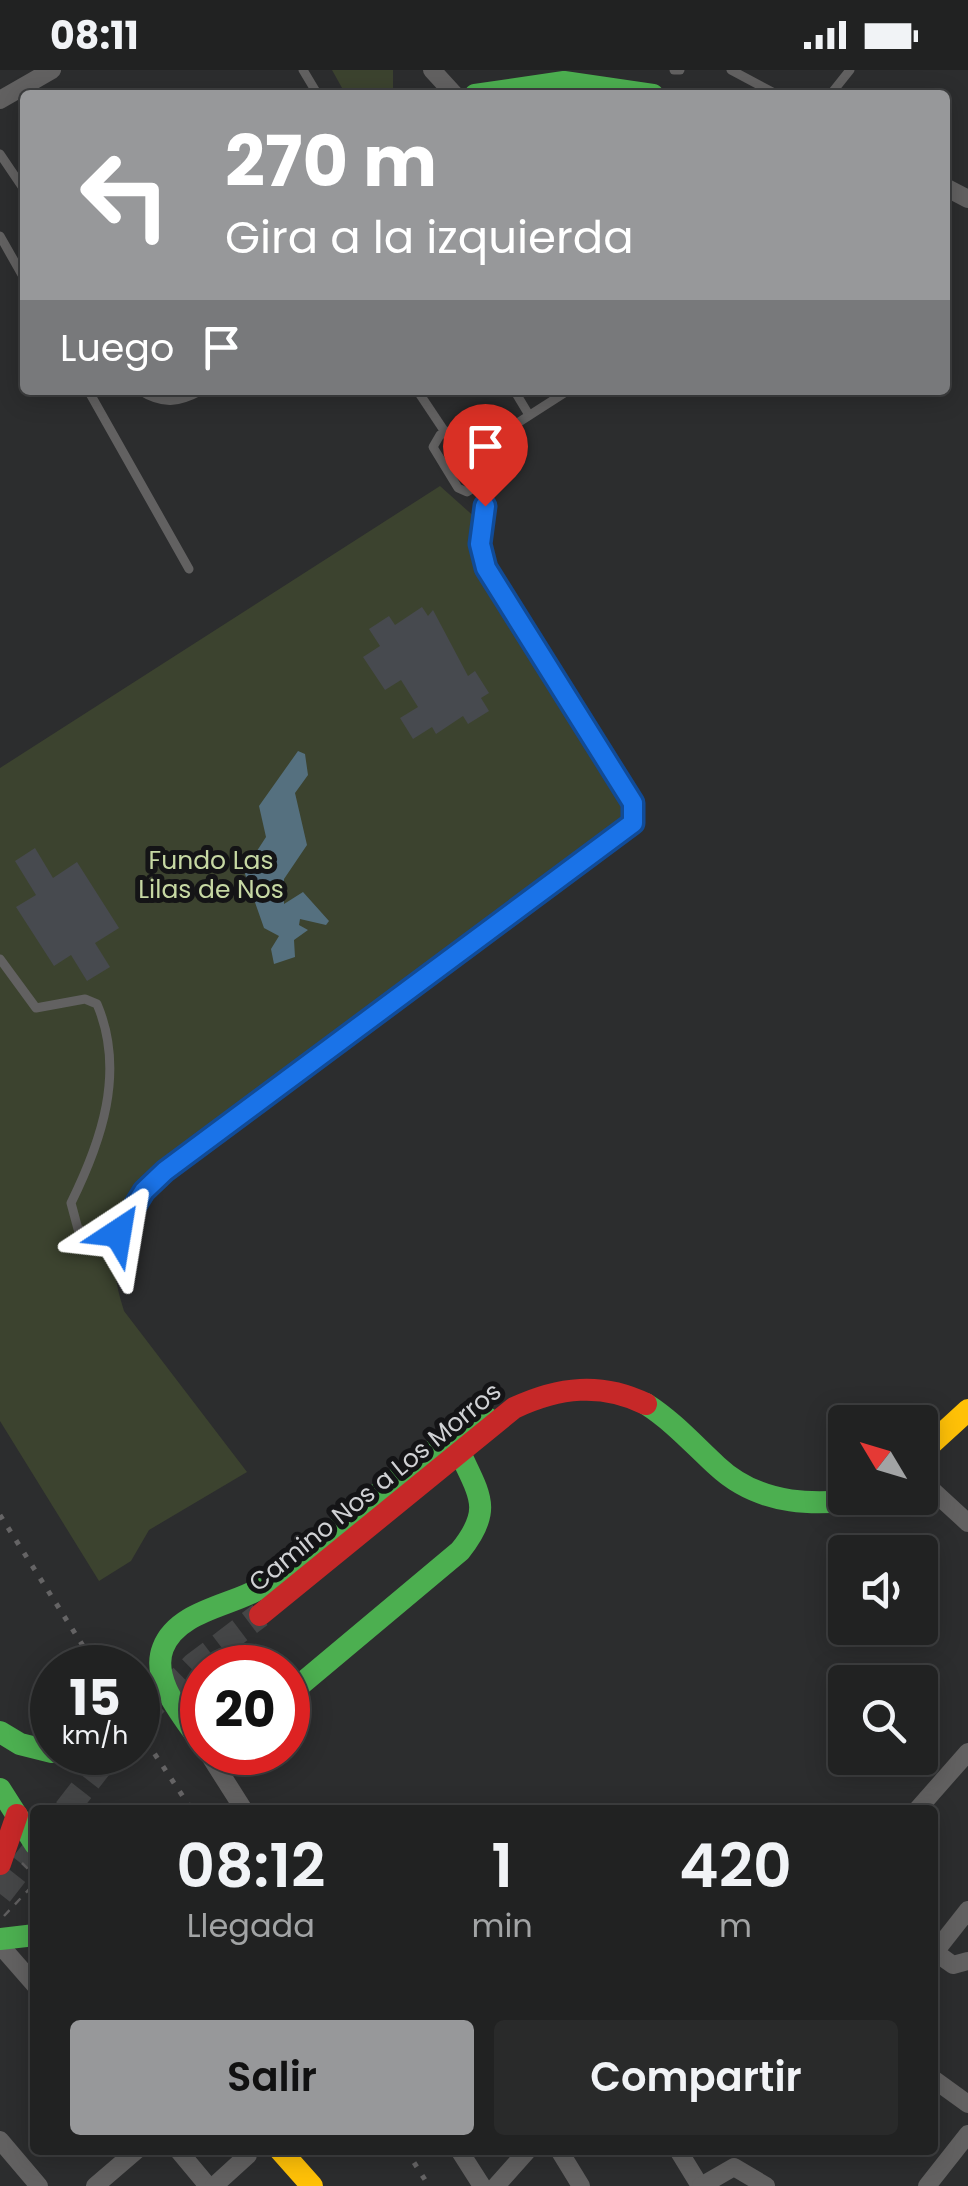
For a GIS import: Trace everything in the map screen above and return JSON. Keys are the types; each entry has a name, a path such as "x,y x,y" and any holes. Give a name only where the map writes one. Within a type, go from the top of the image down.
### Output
{"main road":[{"path":"496,90 537,80 636,84"},
{"name":"Camino Nos a Los Morros","path":"260,1615 514,1408 564,1389 612,1390 640,1400 668,1418 719,1470 750,1489 789,1502 828,1501"},
{"path":"180,1704 161,1674 162,1649 173,1633 266,1585 435,1447 473,1424 514,1408"},
{"path":"938,1438 968,1410"},
{"path":"938,1460 968,1432"},
{"path":"310,1675 470,1540 482,1519 483,1503 460,1453"},
{"path":"0,1732 30,1746"},
{"path":"0,1789 8,1816 0,1864"},
{"path":"8,1816 30,1839"},
{"path":"0,1942 30,1936"},
{"path":"284,2155 312,2186"}],"street":[{"path":"0,100 52,70"},
{"path":"432,70 450,90"},
{"path":"938,1494 968,1522"},
{"path":"921,1805 968,1752"},
{"path":"223,1775 241,1805"},
{"path":"938,1946 968,1910"},
{"path":"0,1942 30,1980"},
{"path":"938,1954 953,1965 968,1961"},
{"path":"938,2082 968,2104"},
{"path":"928,2186 968,2134"},
{"path":"0,2140 40,2186"},
{"path":"95,2186 130,2155"},
{"path":"183,2155 211,2186 248,2155"},
{"path":"462,2155 482,2186"},
{"path":"496,2186 524,2155"},
{"path":"562,2155 582,2186"},
{"path":"681,2155 701,2186 734,2168 766,2186"}],"lane":[{"path":"731,70 769,90"},
{"path":"834,90 850,70"},
{"path":"0,154 20,184"},
{"path":"0,236 20,271"},
{"path":"91,395 189,569"},
{"path":"151,395 167,402 192,395"},
{"path":"420,395 445,432"},
{"path":"517,395 529,416"},
{"path":"477,449 561,395"},
{"path":"462,428 477,449 490,473 479,486 467,492 457,486 434,448 445,432 462,428"},
{"path":"0,959 36,1008 86,999 97,1004 104,1020 108,1113 97,1151 70,1204 78,1229 109,1240 144,1191 165,1171 626,830 633,823 633,803 486,568 480,552 485,506 479,486"}],"path":[{"path":"0,1920 30,1889"}],"green space":[{"path":"332,70 393,70 393,90 343,90"},
{"name":"Fundo Las Lilas de Nos","path":"440,486 478,520 472,549 482,569 574,730 621,799 625,814 617,828 141,1178 124,1211 115,1242 115,1275 124,1311 247,1472 149,1530 131,1561 99,1581 0,1421 0,768"}],"water":[{"path":"298,751 305,754 308,775 295,793 307,845 284,879 284,904 303,892 329,921 326,925 300,919 299,925 308,930 294,940 295,957 274,964 271,949 279,936 264,928 244,871 266,837 259,806"}],"building":[{"path":"422,607 428,616 433,610 468,676 475,671 489,693 481,698 489,711 468,724 463,716 436,734 432,727 413,739 400,718 418,707 401,680 385,690 363,657 380,646 369,629 389,616 395,625"},
{"path":"35,848 53,878 77,862 119,928 95,943 110,967 87,981 71,955 54,966 16,907 36,895 15,861"}],"tunnel":[{"path":"160,1698 194,1665 260,1615"},
{"path":"70,1805 93,1775"},
{"path":"0,1894 30,1855"}],"railway":[{"path":"0,1515 82,1645"},
{"path":"160,1762 189,1805"},
{"path":"409,2155 429,2186"}],"traffic: fast":[{"path":"509,90 564,82 619,90"},
{"path":"646,1404 717,1466 752,1489 790,1500 828,1502"},
{"path":"180,1712 161,1673 163,1648 170,1635 194,1616 266,1585 427,1454 487,1418"},
{"path":"310,1677 460,1551 470,1537 477,1524 480,1503 460,1453"},
{"path":"0,1732 30,1746"},
{"path":"0,1789 30,1836"},
{"path":"0,1939 30,1936"}],"traffic: slow":[{"path":"938,1438 968,1410"},
{"path":"284,2155 312,2186"}],"traffic: jam":[{"path":"260,1615 514,1408 547,1395 580,1390 613,1392 646,1404"},
{"path":"0,1864 17,1815"}],"route":[{"path":"118,1233 144,1191 165,1171 633,823 633,803 585,732 486,568 480,552 485,506"}]}
